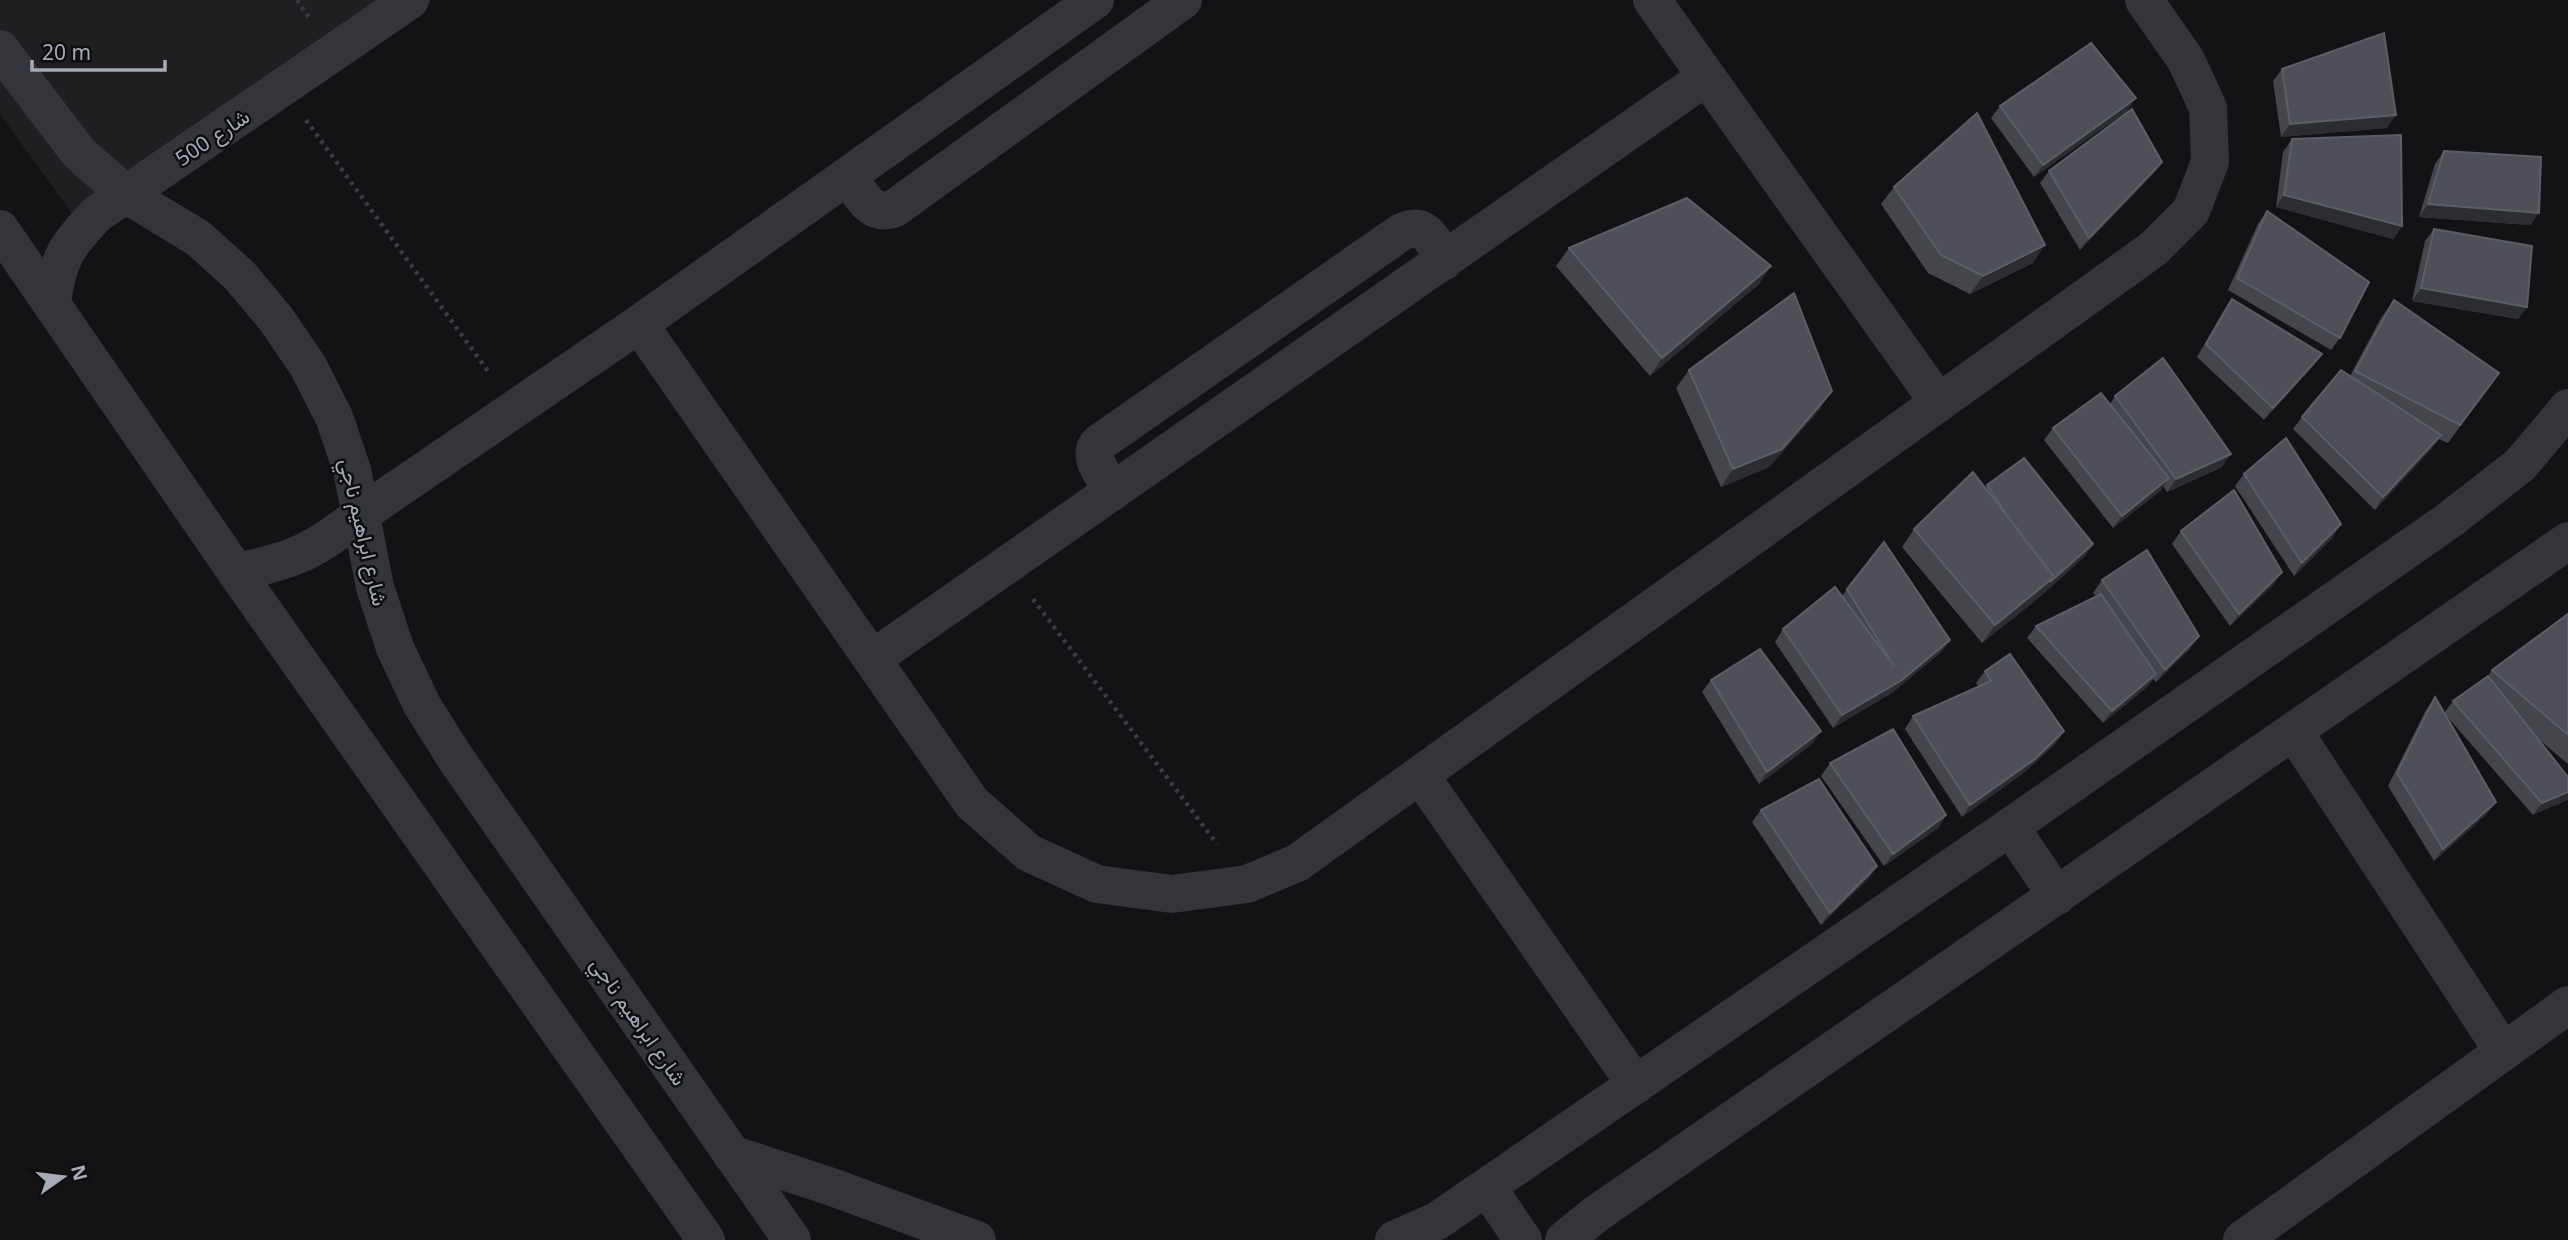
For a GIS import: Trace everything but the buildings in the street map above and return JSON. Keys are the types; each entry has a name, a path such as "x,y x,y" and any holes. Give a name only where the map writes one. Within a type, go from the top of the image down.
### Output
{"street":[{"name":"شارع 500","path":"52,301 57,268 74,238 97,214 410,0"},
{"path":"236,572 270,566 303,555 333,536 361,514 639,324 1095,0"},
{"path":"848,176 869,206 877,211 895,208 1182,0"},
{"path":"1652,0 1939,403"},
{"path":"639,324 972,803 1029,853 1097,884 1172,894 1247,884 1297,863 2154,249 2190,211 2210,162 2208,108 2186,60 2144,0"},
{"name":"شارع ابراهيم ناجي","path":"0,49 79,153 127,195 198,238 240,276 276,319 308,366 334,417 352,470 375,587 395,648 422,705 456,759 792,1240"},
{"path":"872,659 1706,76"},
{"path":"0,229 236,572 706,1240"},
{"path":"1394,1240 1437,1221 1487,1187 2448,521 2519,465 2568,408"},
{"path":"1564,1240 1607,1206 2568,541"},
{"path":"2294,732 2504,1051"},
{"path":"1420,775 1636,1085"},
{"path":"2010,827 2057,896"},
{"path":"2242,1240 2568,1005"},
{"path":"731,1154 976,1240"},
{"path":"1487,1187 1523,1240"}],"path":[{"path":"283,88 515,409"},
{"path":"1008,565 1247,884"}],"shaded area":[{"path":"0,0 432,0 91,240 0,114"}]}
